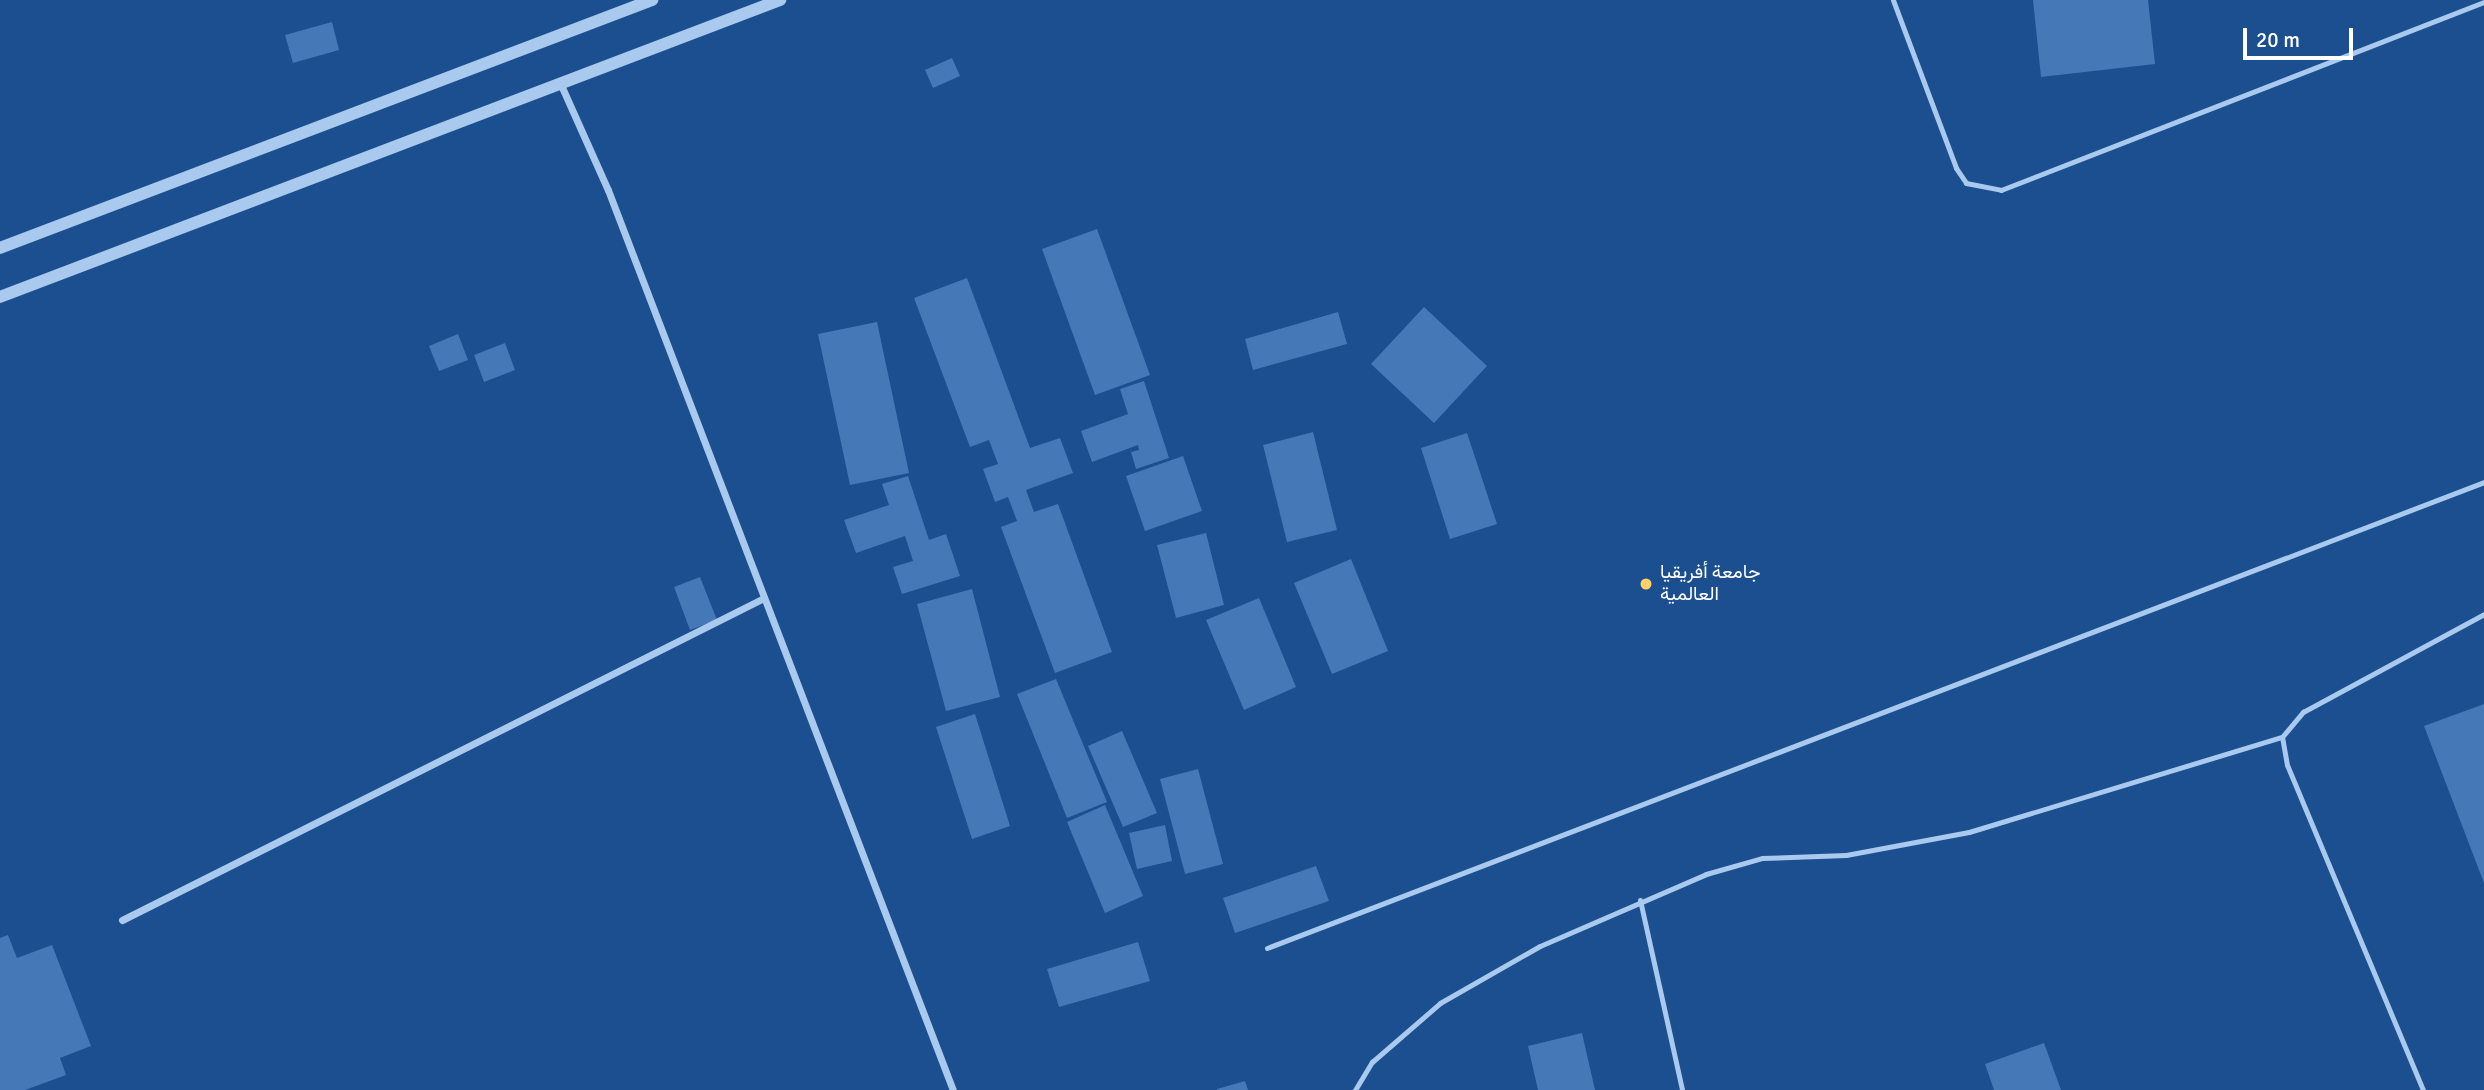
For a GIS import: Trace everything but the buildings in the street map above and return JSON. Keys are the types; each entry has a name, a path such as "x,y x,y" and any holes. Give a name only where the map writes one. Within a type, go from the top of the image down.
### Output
{"street":[{"path":"0,248 652,0"},
{"path":"0,297 780,0"},
{"path":"561,85 608,190 953,1090"},
{"path":"121,920 764,598"}],"lane":[{"path":"1893,0 1956,168 1966,183 2001,190 2484,2"},
{"path":"1267,948 2484,482"},
{"path":"1355,1090 1372,1062 1440,1003 1540,946 1640,900 1740,862 1846,855 1969,832 2282,737 2303,712 2484,614"},
{"path":"2282,737 2287,765 2423,1090"},
{"path":"1640,900 1682,1090"}],"place":[{"name":"جامعة أفريقيا العالمية","path":"1646,584"}]}
